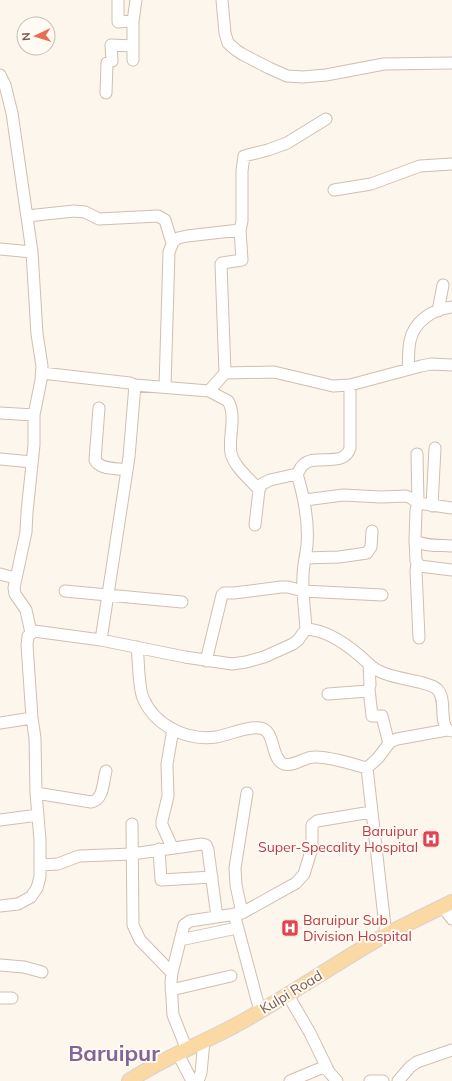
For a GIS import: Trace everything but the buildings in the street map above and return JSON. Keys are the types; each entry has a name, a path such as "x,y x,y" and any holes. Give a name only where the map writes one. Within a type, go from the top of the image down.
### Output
{"main road":[{"name":"Kulpi Road","path":"129,1081 260,1011 386,935 448,904"}],"street":[{"path":"118,0 118,22 133,21"},
{"path":"133,60 133,21 136,0"},
{"path":"222,0 225,33 228,43 256,62 287,76 297,77 326,75 384,64 452,63"},
{"path":"106,93 107,63 112,61 111,45 133,46"},
{"path":"0,75 5,85 12,108 32,252 37,334 42,373 34,416 34,445 26,532 14,588 15,594 26,610 31,633"},
{"path":"209,391 225,373 221,264 242,260 240,230 242,222 242,158 244,156 268,150 287,143 326,119"},
{"path":"334,190 371,184 420,166 452,164"},
{"path":"27,216 74,211 85,212 99,219 158,216 165,220 172,243"},
{"path":"165,387 169,252 172,243 178,238 187,236 240,230"},
{"path":"0,249 32,252"},
{"path":"438,311 444,285"},
{"path":"408,369 410,339 420,320 438,311 452,307"},
{"path":"225,373 274,372 333,386 350,385 431,364 452,365"},
{"path":"42,373 130,383 135,385 209,391 228,401 230,405 231,452 234,460 259,490"},
{"path":"101,640 127,470 135,385"},
{"path":"255,525 259,490 262,484 297,474 302,466 308,462 341,458 348,453 350,448 350,385"},
{"path":"99,408 95,460 97,464 102,466 127,470"},
{"path":"0,413 34,416"},
{"path":"432,506 435,448"},
{"path":"417,454 418,503 416,510 415,540 419,638"},
{"path":"0,459 32,462"},
{"path":"0,906 18,904 31,897 37,888 40,877 35,738 32,718 27,645 28,636 38,630 101,640 164,654 232,664 264,657 293,644 306,629 303,574 307,544 304,500 297,474"},
{"path":"304,500 354,494 381,497 406,496 418,503 452,508"},
{"path":"305,558 339,557 367,553 371,547 372,531"},
{"path":"415,540 424,544 452,546"},
{"path":"417,564 420,566 452,570"},
{"path":"0,574 15,578"},
{"path":"206,661 222,595 224,593 288,587 303,591 382,594"},
{"path":"65,591 182,602"},
{"path":"306,629 315,629 336,638 378,671 394,677 429,685 437,689 442,698 444,726 449,730"},
{"path":"137,647 143,698 152,714 180,734 195,738 204,738 262,728 268,732 280,761 284,764 292,764 312,757 342,761 367,768"},
{"path":"369,664 369,688 372,716 382,716 389,744"},
{"path":"328,694 365,692 369,688"},
{"path":"0,723 32,718"},
{"path":"172,847 162,825 162,821 168,796 167,764 173,729"},
{"path":"367,768 378,758 390,742 397,739 449,730"},
{"path":"367,768 386,935"},
{"path":"36,792 91,802 95,801 100,795 106,771"},
{"path":"246,793 235,868 238,928 260,1011"},
{"path":"192,1081 182,1052 173,1015 171,990 172,973 184,925 190,921 238,914 296,884 304,874 312,848 312,825 317,821 371,812"},
{"path":"0,820 38,815"},
{"path":"132,824 133,925 140,940 172,973"},
{"path":"40,865 58,864 79,856 132,854 198,843 206,845 208,850 217,917"},
{"path":"159,850 161,880 212,877"},
{"path":"448,904 452,919"},
{"path":"180,940 238,928"},
{"path":"0,965 24,967 42,972"},
{"path":"171,990 231,976"},
{"path":"288,994 310,1033 329,1072 337,1081"},
{"path":"0,998 12,998"},
{"path":"198,1081 201,1073 204,1041"},
{"path":"398,1081 410,1067 417,1062 452,1050"},
{"path":"290,1081 326,1066"},
{"path":"370,1081 383,1081"}],"place":[{"name":"Baruipur Super-Specality Hospital","path":"431,839"},
{"name":"Baruipur Sub Division Hospital","path":"290,928"}],"district":[{"name":"Baruipur","path":"114,1053"}]}
